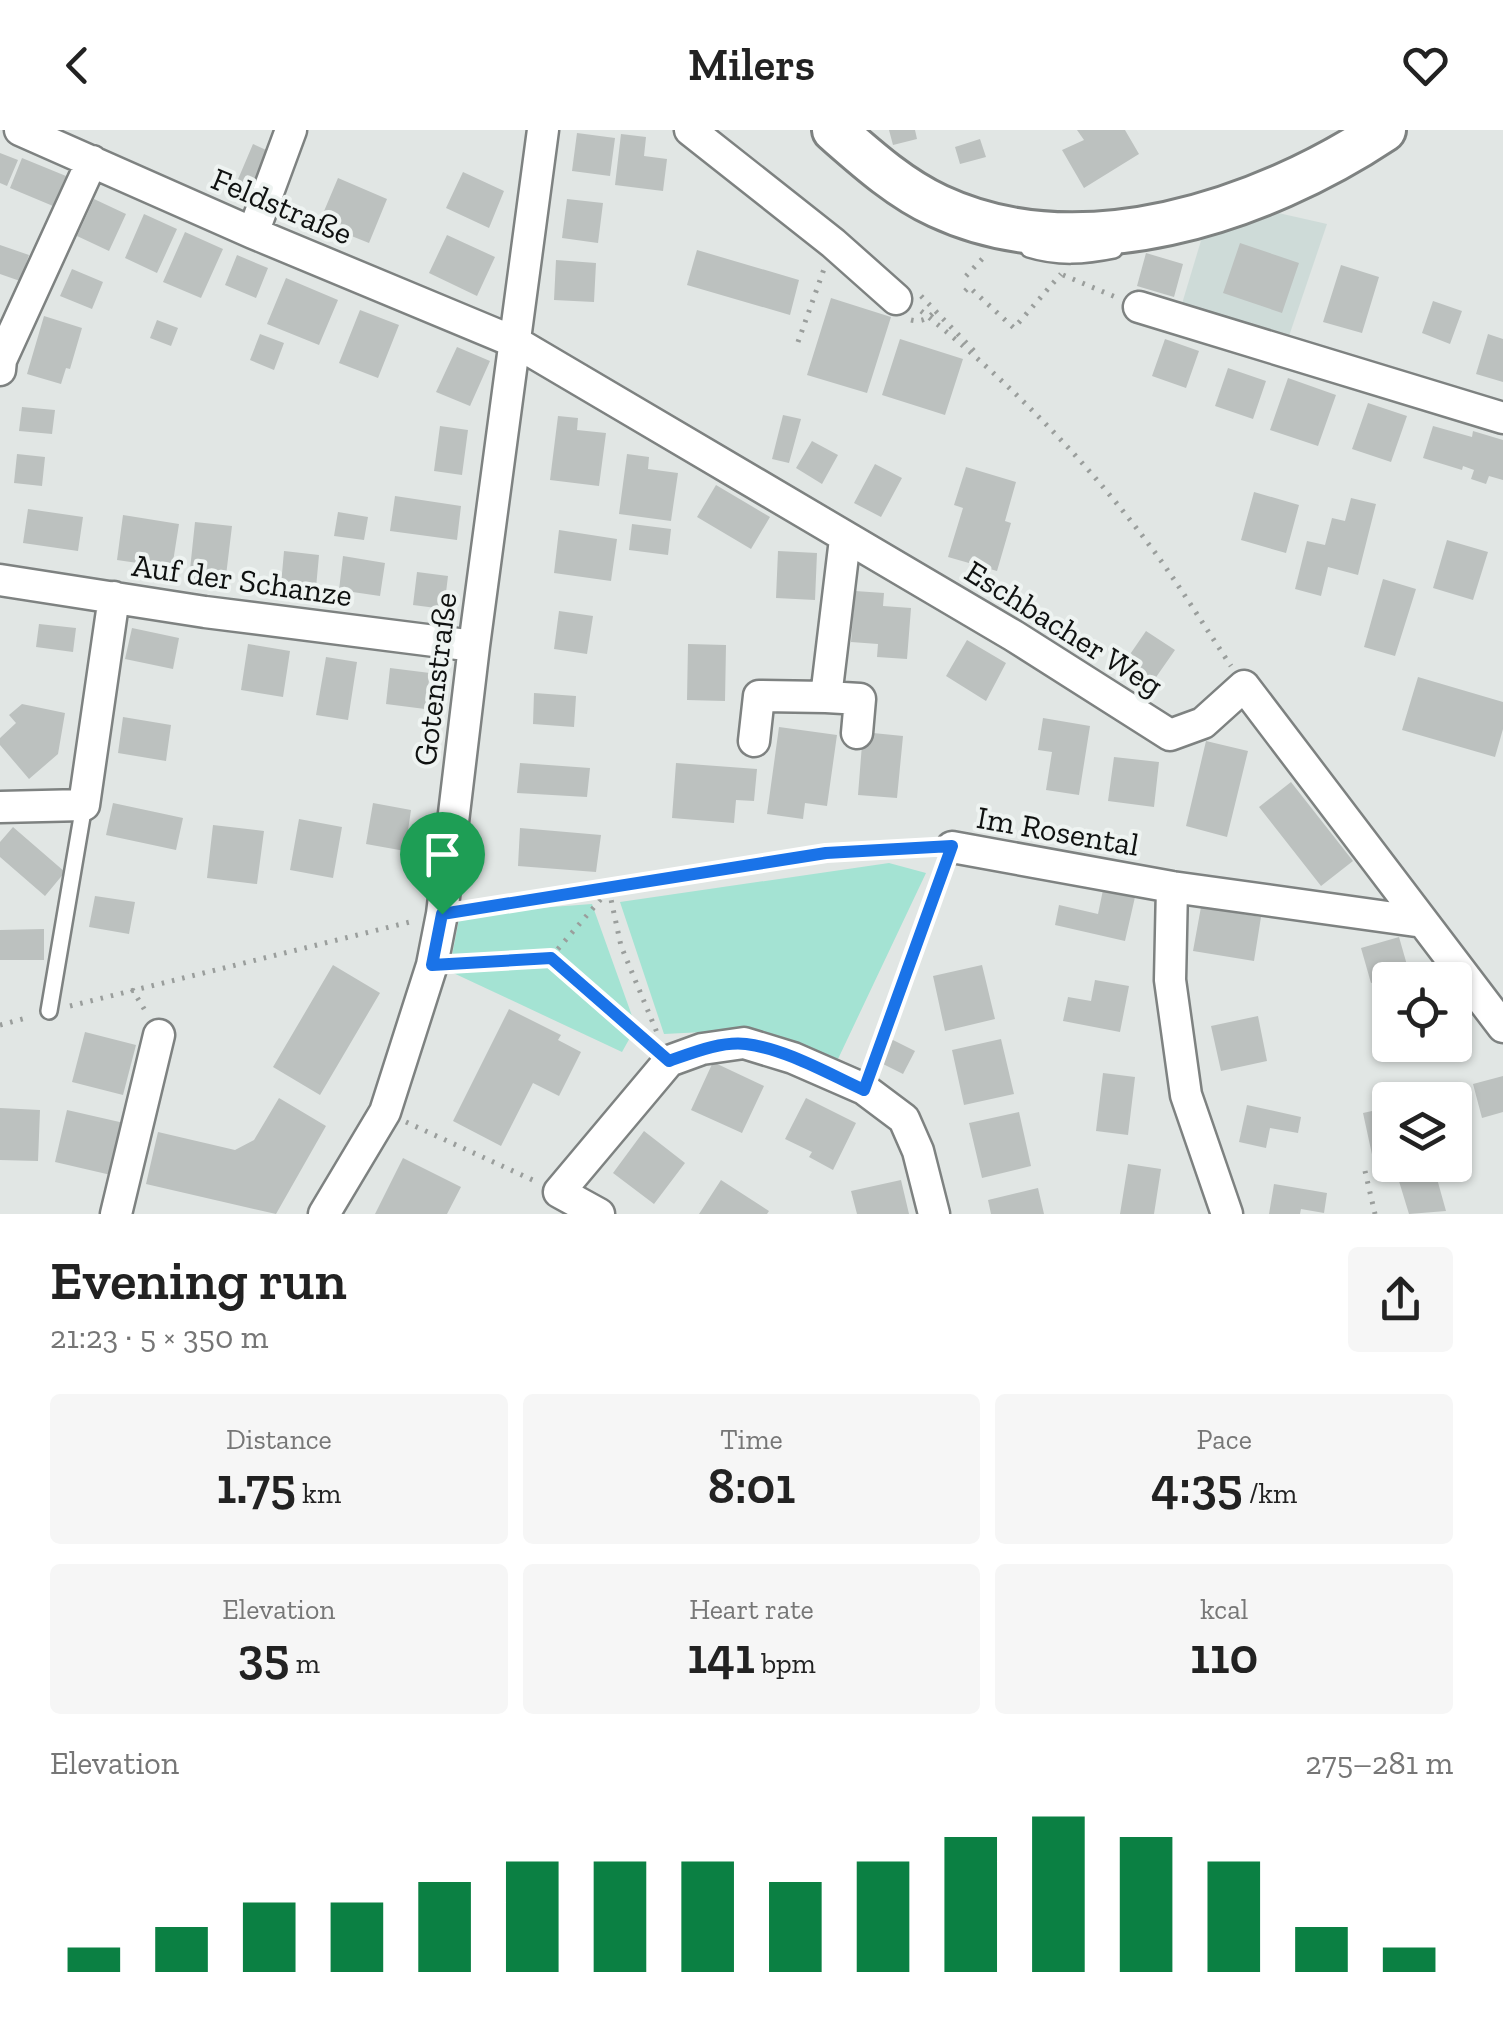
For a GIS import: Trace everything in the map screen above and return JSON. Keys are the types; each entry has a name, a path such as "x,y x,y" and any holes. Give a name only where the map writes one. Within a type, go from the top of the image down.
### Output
{"street":[{"name":"Feldstraße","path":"20,130 82,148 253,234 517,343"},
{"path":"253,234 291,130"},
{"name":"Gotenstraße","path":"324,1214 385,1112 432,965 442,914 544,130"},
{"path":"690,130 834,243 896,299"},
{"path":"838,135 902,187 938,206 1034,235 1084,234 1176,220 1278,190 1331,164 1384,130"},
{"path":"0,370 82,148"},
{"path":"1139,307 1503,418"},
{"name":"Eschbacher Weg","path":"517,343 666,425 845,539 1014,636 1170,735 1204,723 1244,686"},
{"path":"826,698 845,539"},
{"name":"Auf der Schanze","path":"0,580 474,646"},
{"path":"0,807 84,804 114,597"},
{"path":"1244,686 1503,1027"},
{"path":"754,741 758,696 860,700 857,733"},
{"name":"Im Rosental","path":"952,846 1172,887 1423,922"},
{"path":"1172,887 1170,980 1186,1095 1226,1214"},
{"path":"116,1214 159,1035"},
{"path":"599,1214 559,1192 669,1061 702,1049 744,1044 793,1058 864,1090 904,1120 918,1151 934,1214"}],"lane":[{"path":"989,224 1001,239 1048,255 1090,255 1138,245 1176,220"},
{"path":"49,1011 84,804"}],"path":[{"path":"798,342 834,243"},
{"path":"1048,255 1061,274 1139,307"},
{"path":"966,291 969,287 1014,328 1061,274"},
{"path":"932,306 1060,439 1158,557 1244,686"},
{"path":"928,318 987,366"},
{"path":"864,1090 952,846"},
{"name":"Im Rosental","path":"0,1025 442,914 826,853 952,846"},
{"path":"551,958 609,890"},
{"path":"609,890 621,946 669,1061"},
{"path":"432,965 551,958 669,1061"},
{"path":"385,1112 559,1192"},
{"path":"1365,1171 1375,1214"}],"shaded area":[{"path":"1274,212 1327,224 1287,342 1181,307 1203,234"}],"green space":[{"path":"889,863 926,873 838,1059 802,1044 744,1030 664,1034 620,902"},
{"path":"592,904 636,1027 622,1052 449,971 460,914"}],"building":[{"path":"889,130 915,130 917,139 893,145"},
{"path":"1077,130 1125,130 1139,154 1084,188 1062,150 1084,140"},
{"path":"577,133 615,138 610,176 572,171"},
{"path":"621,134 646,137 644,156 667,159 663,191 615,185"},
{"path":"980,139 986,157 960,164 955,147"},
{"path":"253,144 275,154 257,193 236,184"},
{"path":"0,153 18,160 7,186 0,183"},
{"path":"22,158 66,176 53,206 10,188"},
{"path":"463,172 504,191 489,228 446,208"},
{"path":"338,178 387,199 369,243 319,223"},
{"path":"94,199 126,214 109,251 77,236"},
{"path":"567,199 603,203 598,243 562,238"},
{"path":"144,214 177,229 157,273 125,258"},
{"path":"185,232 223,249 201,298 163,282"},
{"path":"447,235 495,257 477,296 429,273"},
{"path":"1240,243 1299,263 1282,313 1223,293"},
{"path":"0,245 29,255 20,281 0,274"},
{"path":"697,250 799,280 790,315 687,285"},
{"path":"1146,253 1183,264 1174,297 1137,286"},
{"path":"237,255 268,268 256,298 225,285"},
{"path":"556,260 596,263 594,302 554,300"},
{"path":"1341,265 1379,277 1362,333 1323,322"},
{"path":"72,269 103,282 92,309 60,296"},
{"path":"286,278 338,300 319,345 267,324"},
{"path":"831,298 891,317 867,393 807,375"},
{"path":"1433,301 1462,311 1450,344 1422,333"},
{"path":"360,310 399,325 378,378 339,363"},
{"path":"44,316 82,328 70,369 66,368 61,384 27,374"},
{"path":"157,320 178,328 171,346 150,338"},
{"path":"260,334 284,343 274,370 250,360"},
{"path":"1488,334 1503,339 1503,382 1476,374"},
{"path":"900,339 963,359 945,415 882,395"},
{"path":"1165,339 1199,351 1186,388 1152,376"},
{"path":"457,347 490,361 470,406 436,392"},
{"path":"1228,368 1266,381 1253,419 1215,406"},
{"path":"1288,378 1336,395 1318,446 1270,430"},
{"path":"1368,403 1407,416 1391,462 1352,449"},
{"path":"22,407 55,410 52,434 19,431"},
{"path":"783,415 801,419 789,463 772,459"},
{"path":"558,416 578,418 577,430 606,433 599,486 550,480"},
{"path":"440,426 468,430 462,475 434,471"},
{"path":"1433,426 1472,437 1473,431 1503,440 1503,480 1489,476 1486,484 1471,479 1474,470 1423,458"},
{"path":"812,441 838,455 822,484 796,468"},
{"path":"17,454 45,457 42,486 14,483"},
{"path":"627,454 649,457 648,469 678,473 671,521 619,514"},
{"path":"875,464 902,478 881,517 854,503"},
{"path":"966,467 1016,482 1005,521 1011,523 997,571 948,557 963,508 954,505"},
{"path":"716,485 770,517 751,549 697,517"},
{"path":"1254,492 1299,505 1286,553 1241,540"},
{"path":"395,496 461,506 457,540 390,531"},
{"path":"1351,498 1376,504 1358,575 1328,567 1321,596 1295,589 1307,541 1325,545 1332,518 1345,521"},
{"path":"28,509 83,517 78,551 23,543"},
{"path":"338,512 368,517 364,540 334,536"},
{"path":"123,515 179,524 172,568 117,560"},
{"path":"195,522 232,526 225,584 189,579"},
{"path":"632,524 671,529 668,555 629,550"},
{"path":"559,530 617,539 611,581 554,573"},
{"path":"1447,540 1488,552 1473,600 1433,588"},
{"path":"284,551 319,555 316,588 281,585"},
{"path":"778,551 817,553 815,600 776,598"},
{"path":"343,556 385,563 380,596 339,590"},
{"path":"417,572 448,576 444,609 413,605"},
{"path":"1383,579 1416,589 1395,656 1364,647"},
{"path":"855,591 884,593 883,606 911,608 907,659 877,657 878,644 851,642"},
{"path":"559,611 593,616 587,654 554,649"},
{"path":"39,624 76,628 73,652 36,647"},
{"path":"132,628 179,638 173,669 125,659"},
{"path":"1146,631 1175,650 1152,683 1124,663"},
{"path":"967,640 1006,663 986,701 946,676"},
{"path":"248,644 290,651 283,697 241,690"},
{"path":"688,644 726,645 725,701 687,700"},
{"path":"326,657 357,662 348,720 316,715"},
{"path":"390,668 430,673 425,709 386,704"},
{"path":"1418,677 1503,702 1503,729 1495,757 1402,730"},
{"path":"534,693 576,696 574,727 533,724"},
{"path":"22,704 65,713 58,754 29,779 0,745 0,738 16,723 9,715"},
{"path":"123,717 171,725 166,761 118,753"},
{"path":"1043,718 1090,726 1079,795 1046,790 1052,752 1038,750"},
{"path":"779,727 837,735 827,806 805,803 803,819 767,814"},
{"path":"863,732 903,736 897,798 858,795"},
{"path":"1206,741 1248,751 1227,837 1186,826"},
{"path":"1114,757 1159,762 1154,807 1108,801"},
{"path":"520,763 590,768 587,797 517,793"},
{"path":"676,763 757,769 754,801 736,800 734,823 672,818"},
{"path":"1291,782 1353,861 1321,886 1259,807"},
{"path":"113,803 183,818 176,850 106,835"},
{"path":"373,803 411,810 405,851 366,844"},
{"path":"299,819 342,827 333,878 290,870"},
{"path":"213,825 264,831 257,884 207,878"},
{"path":"13,827 65,872 45,896 0,857 0,842"},
{"path":"520,828 601,835 596,872 518,866"},
{"path":"1103,890 1135,897 1125,941 1055,925 1059,905 1098,914"},
{"path":"95,896 135,902 129,934 89,927"},
{"path":"1201,907 1261,917 1254,961 1193,951"},
{"path":"44,929 44,960 0,960 0,930"},
{"path":"1399,937 1406,962 1372,962 1371,983 1361,948"},
{"path":"333,965 380,993 320,1095 273,1067"},
{"path":"982,965 995,1019 945,1031 933,976"},
{"path":"1095,980 1129,986 1120,1032 1063,1021 1068,997 1091,1001"},
{"path":"509,1009 561,1035 558,1040 581,1052 559,1096 533,1083 501,1146 453,1121"},
{"path":"1258,1016 1267,1061 1221,1071 1211,1026"},
{"path":"85,1032 136,1045 123,1095 72,1082"},
{"path":"891,1039 915,1051 903,1074 879,1062"},
{"path":"1001,1039 1014,1094 964,1105 952,1050"},
{"path":"713,1062 764,1086 742,1133 691,1110"},
{"path":"1103,1073 1135,1077 1128,1135 1096,1131"},
{"path":"1503,1076 1503,1112 1482,1118 1473,1084"},
{"path":"279,1098 326,1126 276,1214 146,1184 158,1132 235,1150 254,1140"},
{"path":"806,1098 856,1123 833,1170 809,1157 812,1152 785,1139"},
{"path":"1247,1105 1301,1117 1298,1133 1270,1128 1266,1148 1239,1142"},
{"path":"0,1108 40,1110 38,1161 0,1160"},
{"path":"67,1110 124,1123 111,1175 55,1162"},
{"path":"1372,1111 1372,1154 1363,1113"},
{"path":"1019,1112 1031,1166 982,1178 969,1123"},
{"path":"644,1131 685,1163 654,1204 613,1173"},
{"path":"403,1158 461,1187 447,1214 375,1214"},
{"path":"1128,1164 1161,1169 1154,1214 1120,1214"},
{"path":"721,1180 769,1211 767,1214 699,1214"},
{"path":"901,1180 909,1214 857,1214 851,1191"},
{"path":"1399,1182 1438,1182 1446,1211 1409,1214"},
{"path":"1274,1184 1327,1193 1324,1213 1301,1209 1300,1214 1269,1214"},
{"path":"1038,1188 1044,1214 991,1214 988,1200"}],"route":[{"path":"952,846 864,1090 793,1058 744,1044 702,1049 669,1061 551,958 432,965 442,914 826,853 952,846"}]}
